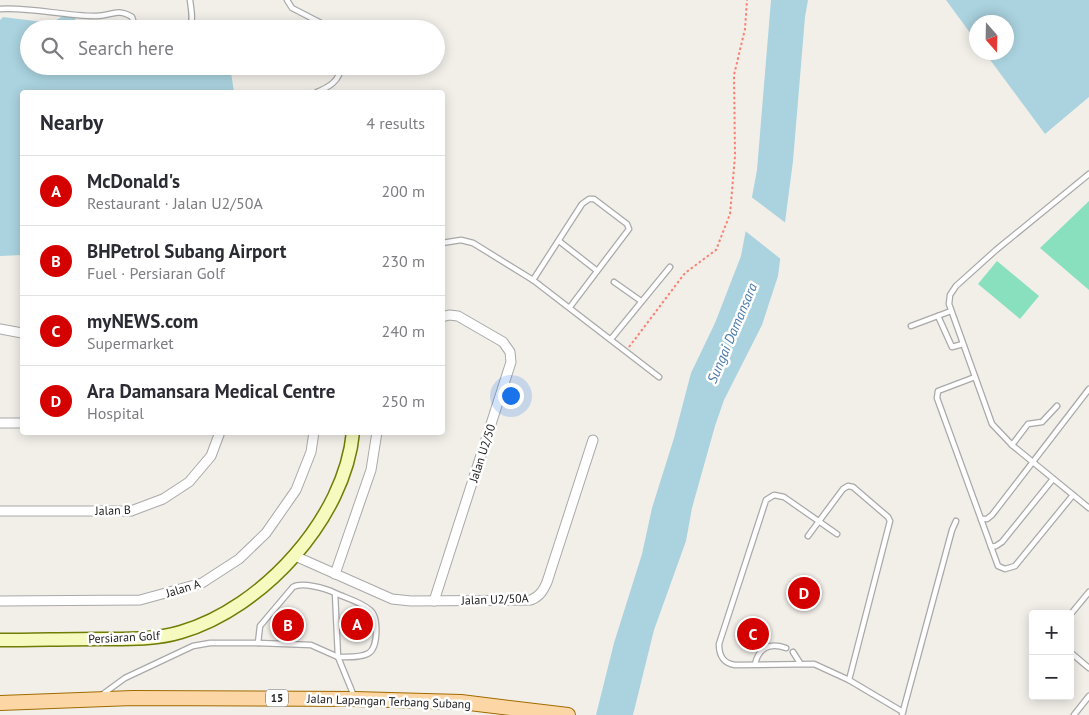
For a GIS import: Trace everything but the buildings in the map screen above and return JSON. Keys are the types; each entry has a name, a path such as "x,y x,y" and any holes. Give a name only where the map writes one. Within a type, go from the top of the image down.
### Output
{"main road":[{"name":"Jalan Lapangan Terbang Subang","path":"0,703 98,698 355,699 461,702 561,714"}],"street":[{"name":"Jalan U2/50","path":"434,601 511,362 510,352 503,342 458,316 445,317"},
{"path":"0,329 20,334"},
{"path":"0,422 20,423"},
{"name":"Jalan B","path":"0,511 131,511 163,500 189,482 211,456 219,435"},
{"name":"Jalan A","path":"0,601 140,600 202,583 239,559 266,533 296,490 311,452 314,435"},
{"name":"Persiaran Golf","path":"0,640 154,637 182,632 214,619 238,605 266,584 295,556 329,508 343,479 352,446 353,435"},
{"path":"335,574 370,470 376,435"},
{"name":"Jalan U2/50A","path":"295,556 392,599 410,601 531,600 544,590 593,440"}],"lane":[{"path":"190,0 191,20"},
{"path":"287,0 292,8 315,20"},
{"path":"0,9 36,9 77,16 98,17 112,12 124,12 132,17 133,20"},
{"path":"322,90 336,80 339,75"},
{"path":"1089,174 996,250 956,286 950,295 949,304 992,424 1012,445 1089,508"},
{"path":"533,280 582,204 589,199 594,199 627,224 629,229 596,270 570,307"},
{"path":"445,243 461,240 473,242 533,280 570,307 659,378"},
{"path":"559,242 596,270"},
{"path":"611,339 670,267"},
{"path":"614,282 641,301"},
{"path":"912,326 951,311"},
{"path":"938,316 952,347 963,344"},
{"path":"974,377 938,391 937,398 998,566 1005,570 1015,566 1073,495"},
{"path":"980,519 987,519 992,515 1089,389"},
{"path":"1012,445 1028,424 1042,422 1057,406"},
{"path":"991,548 1002,542 1053,479"},
{"path":"808,536 843,489 848,486 853,487 888,517 890,521 849,680"},
{"path":"837,534 780,495 770,497 763,505 719,644 722,658 728,664 800,663 821,666 849,680 903,713 956,521"},
{"path":"98,698 125,678 193,646 210,643 311,645 338,657 365,655 374,648 375,616 369,608 326,589 299,585 295,586 260,626 258,643"},
{"path":"1073,610 1089,592"},
{"path":"335,593 338,657 355,699"},
{"path":"754,664 758,654 768,645 786,648"},
{"path":"793,652 800,663"},
{"path":"1074,655 1089,668"},
{"path":"1074,715 1089,696"}],"path":[{"path":"626,351 685,273 716,250 730,214 735,156 734,76 744,29 747,0"}],"green space":[{"path":"1089,201 1089,290 1040,248"},
{"path":"997,261 1039,296 1020,319 978,284"}],"water":[{"name":"Sungai Damansara","path":"771,0 808,0 793,161 778,276 762,325 724,400 715,426 692,508 686,541 654,630 633,715 596,715 614,643 642,554 652,508 674,438 691,373 715,323 741,256 757,170"},
{"path":"946,0 1089,0 1089,97 1045,134 990,60 1014,60 1014,15 969,15 969,31"},
{"path":"65,15 75,18 76,20 56,20"},
{"path":"3,17 27,20 20,20 20,75 231,75 234,90 20,90 20,255 0,256 0,20"}],"pier":[{"path":"750,196 787,224 782,260 744,230"}],"place":[{"name":"Ara Damansara Medical Centre","path":"804,593"},
{"name":"McDonald's","path":"357,624"},
{"name":"BHPetrol Subang Airport","path":"288,625"},
{"name":"myNEWS.com","path":"753,634"}]}
